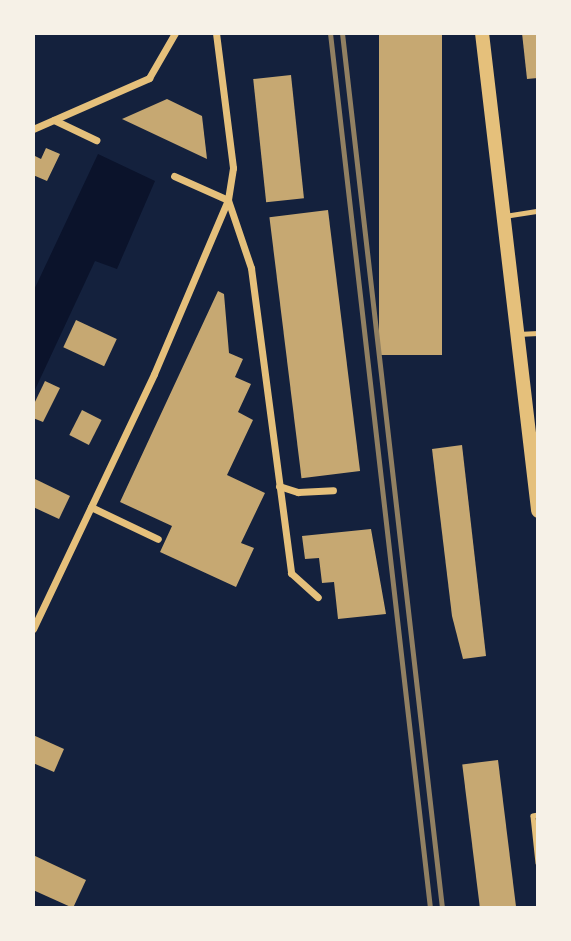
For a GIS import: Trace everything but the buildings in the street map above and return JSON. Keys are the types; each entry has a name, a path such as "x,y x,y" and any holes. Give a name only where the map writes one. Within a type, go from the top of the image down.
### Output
{"main road":[{"path":"482,33 517,334 534,449 538,511"}],"street":[{"path":"33,129 149,78 175,33"},
{"path":"33,629 154,374 228,200 233,168 216,33"},
{"path":"54,120 96,140"},
{"path":"174,176 228,200 251,268 292,573 318,597"},
{"path":"279,486 298,492 332,490"},
{"path":"91,507 158,539"}],"lane":[{"path":"504,216 538,211"},
{"path":"517,334 538,332"},
{"path":"538,815 533,816 538,863"}],"water":[{"path":"98,154 155,181 117,269 95,261 33,394 33,292"}],"railway":[{"path":"330,33 430,908"},
{"path":"342,33 442,908"}]}
